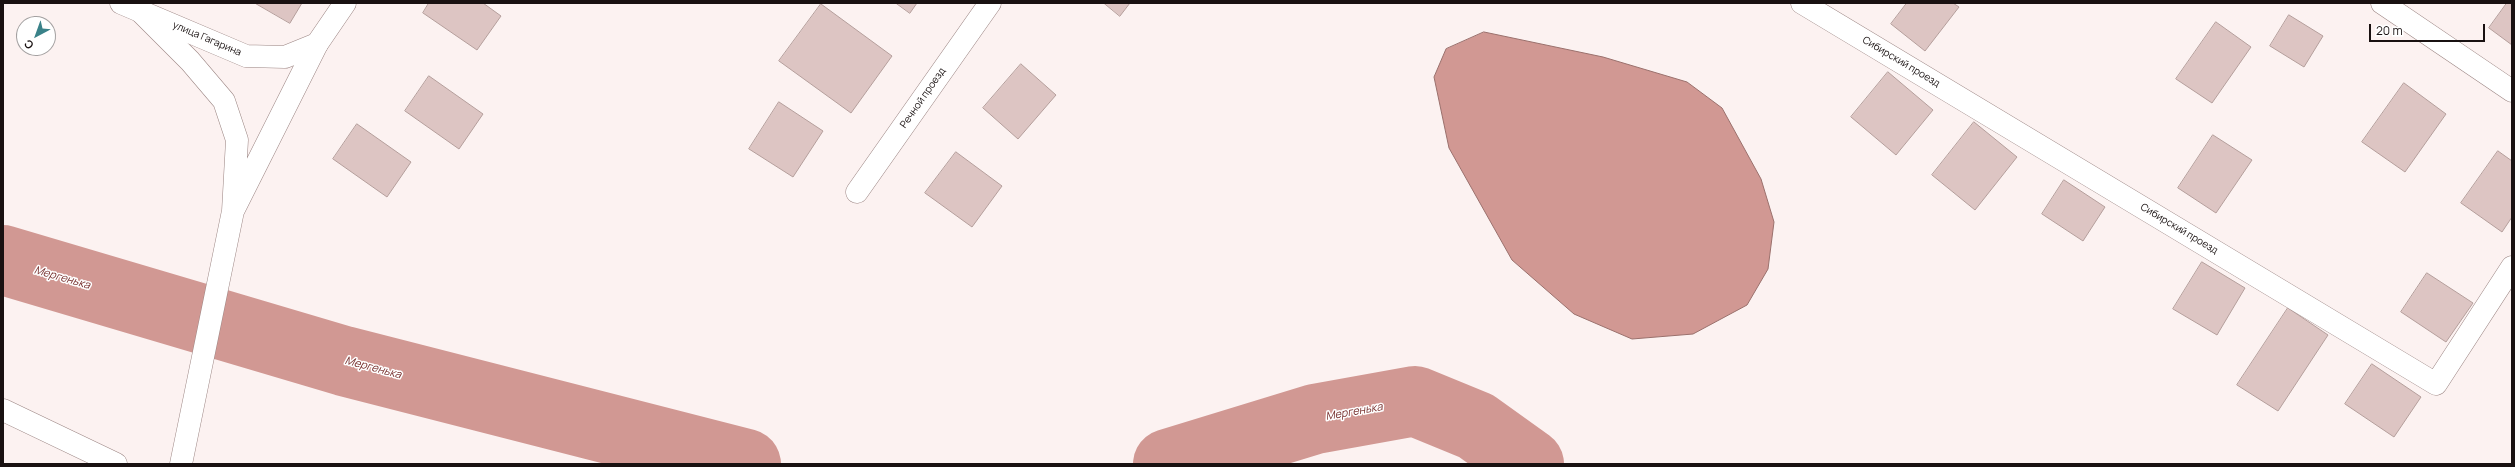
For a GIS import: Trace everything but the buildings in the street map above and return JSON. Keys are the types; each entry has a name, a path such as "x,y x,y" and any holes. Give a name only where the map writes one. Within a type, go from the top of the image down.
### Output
{"street":[{"path":"234,211 317,44 345,3"},
{"name":"Речной проезд","path":"857,192 990,3"},
{"name":"Сибирский проезд","path":"1802,3 2436,384 2512,267"},
{"path":"2382,3 2512,91"},
{"path":"130,6 190,61 224,101 237,140 234,211 182,458"},
{"name":"улица Гагарина","path":"130,6 246,56 285,57 317,44"},
{"path":"3,410 116,464"}],"shaded area":[{"path":"1484,32 1603,57 1687,82 1722,108 1761,179 1774,222 1768,269 1747,305 1693,334 1632,339 1574,314 1512,260 1449,148 1434,77 1446,49"}],"waterway":[{"name":"Мергенька","path":"3,260 344,361 746,464"},
{"name":"Мергенька","path":"1168,464 1315,419 1415,401 1476,426 1529,464"}]}
